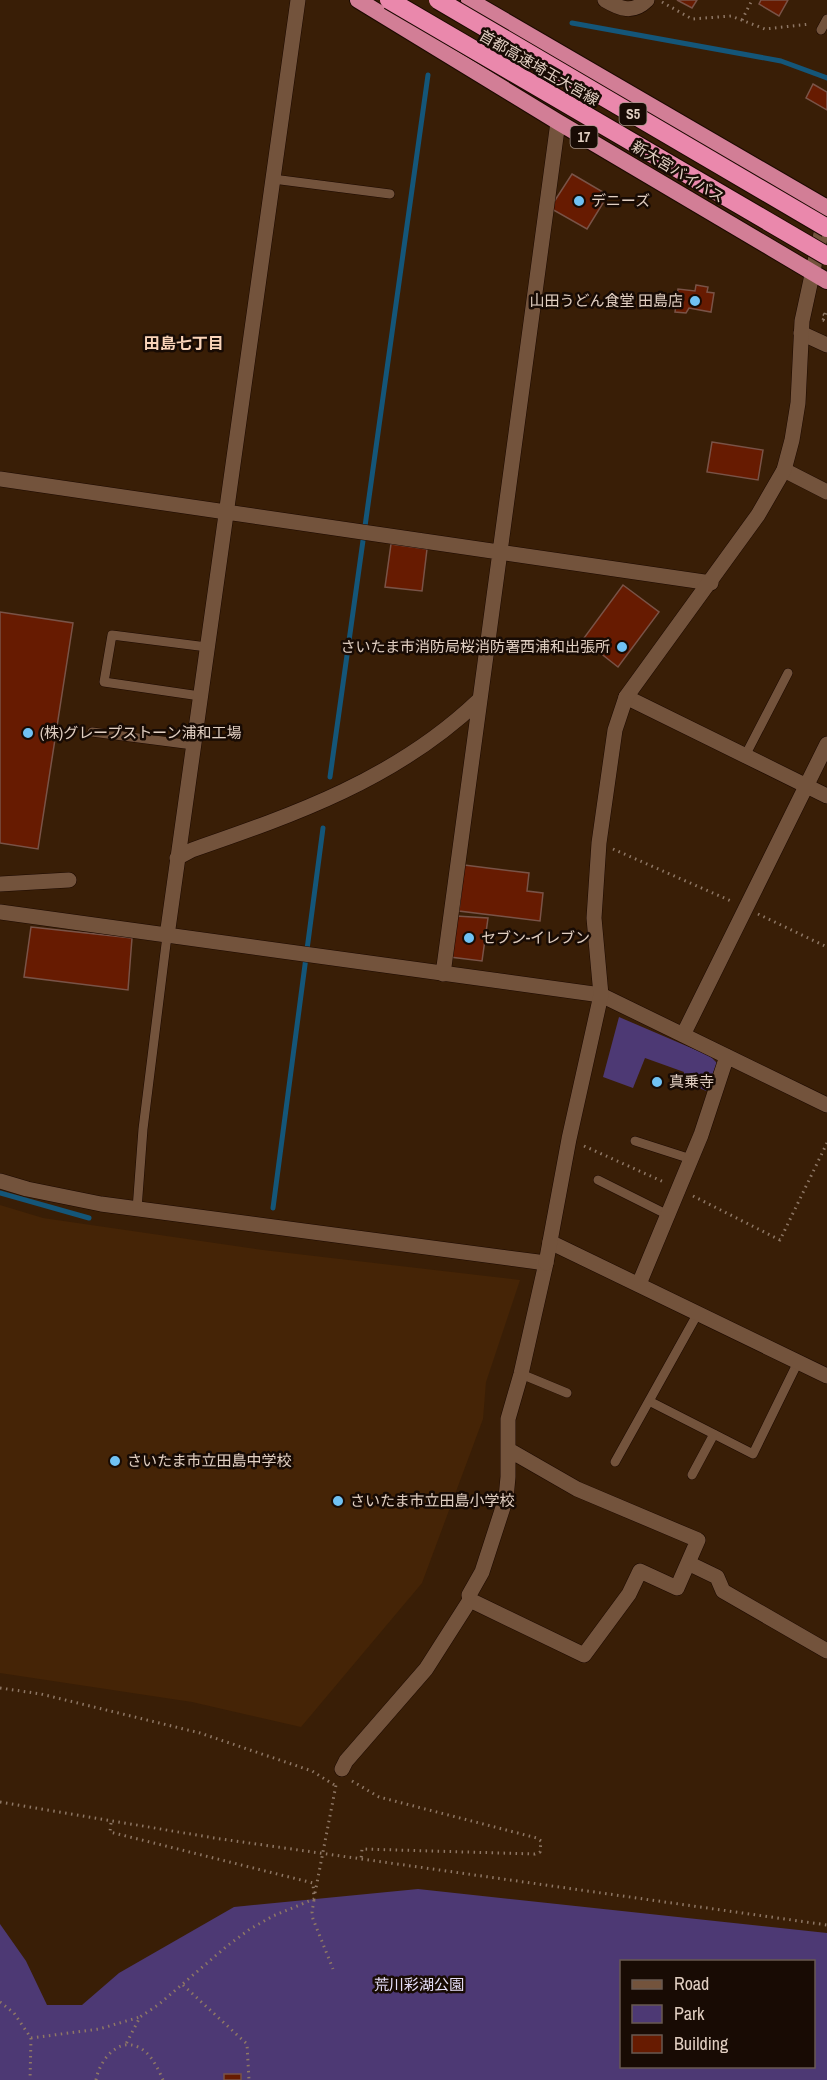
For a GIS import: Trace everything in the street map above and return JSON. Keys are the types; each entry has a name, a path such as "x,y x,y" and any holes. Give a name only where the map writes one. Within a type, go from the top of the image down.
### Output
{"highway":[{"name":"新大宮バイパス","path":"358,0 558,122 827,281"},
{"name":"首都高速埼玉大宮線","path":"389,0 827,256"},
{"name":"首都高速埼玉大宮線","path":"438,0 827,228"},
{"path":"469,0 827,208"}],"street":[{"path":"167,936 298,0"},
{"path":"605,0 620,9 629,9 637,8 647,0"},
{"path":"443,974 558,122"},
{"path":"342,1769 346,1761 426,1669 470,1600 469,1595 482,1572 506,1498 508,1419 521,1374 546,1263 569,1139 601,996 594,918 599,843 615,730 627,698 758,515 784,470 798,403 801,333 827,208"},
{"path":"801,333 827,345"},
{"path":"784,470 827,492"},
{"path":"0,479 711,583"},
{"path":"627,698 827,796"},
{"path":"177,858 192,850 294,814 336,796 423,747 452,726 478,702"},
{"path":"684,1035 827,744"},
{"path":"0,884 69,880"},
{"path":"0,912 601,996 827,1105"},
{"path":"639,1284 690,1160 727,1056"},
{"path":"0,1181 27,1189 101,1204 546,1263"},
{"path":"550,1242 827,1376"},
{"path":"470,1600 584,1655 629,1594 640,1571 678,1588 698,1540 577,1489 509,1450"},
{"path":"688,1563 717,1577 723,1591 827,1651"}],"lane":[{"path":"820,30 827,19"},
{"path":"273,179 390,194"},
{"path":"200,696 105,682 111,635 207,648"},
{"path":"745,756 788,673"},
{"path":"92,732 194,746"},
{"path":"137,1209 167,936"},
{"path":"635,1140 690,1160"},
{"path":"598,1180 668,1215"},
{"path":"615,1462 698,1313"},
{"path":"649,1401 753,1454 798,1362"},
{"path":"521,1374 567,1393"},
{"path":"692,1475 714,1434"}],"path":[{"path":"658,0 692,20 731,16 765,29 811,24 820,30"},
{"path":"742,20 752,0"},
{"path":"825,321 827,310"},
{"path":"599,843 746,908 827,947"},
{"path":"569,1139 679,1188 780,1240 827,1143"},
{"path":"0,1688 41,1694 200,1733 312,1771 336,1786 312,1912 333,1969"},
{"path":"342,1769 346,1778 379,1797 537,1838 541,1841 540,1852 535,1854 362,1850 361,1859"},
{"path":"0,1802 111,1822 827,1925"},
{"path":"111,1822 110,1832 309,1881 313,1883 314,1899"},
{"path":"31,2038 99,2029 140,2017 183,1985 204,1963 250,1929 273,1916 314,1899"},
{"path":"183,1985 247,2044 249,2080"},
{"path":"0,2002 14,2013 31,2038 30,2080"},
{"path":"96,2080 101,2064 109,2054 126,2044 140,2017"},
{"path":"126,2044 137,2046 145,2052 163,2080"}],"shaded area":[{"path":"0,1205 43,1218 263,1250 520,1280 486,1382 483,1419 422,1583 301,1727 192,1702 0,1673"}],"green space":[{"path":"619,1017 710,1056 717,1063 706,1091 682,1080 684,1072 645,1058 633,1088 603,1077"},
{"name":"荒川彩湖公園","path":"418,1889 827,1933 827,2080 0,2080 0,1924 26,1961 47,2005 82,2005 119,1973 234,1907"}],"building":[{"path":"677,0 697,0 692,8"},
{"path":"761,0 788,0 779,16 759,4"},
{"path":"813,84 827,92 827,110 806,98"},
{"name":"デニーズ","path":"572,174 608,195 587,229 550,208"},
{"name":"山田うどん食堂 田島店","path":"696,285 708,287 707,292 714,293 711,312 689,308 686,313 675,312 678,289 695,291"},
{"path":"712,442 763,450 758,480 707,472"},
{"path":"391,544 427,549 422,591 385,587"},
{"path":"623,585 659,612 618,667 584,638"},
{"name":"(株)グレープストーン浦和工場","path":"0,612 73,623 38,849 0,843"},
{"path":"464,865 529,873 527,891 543,893 540,921 459,911"},
{"name":"セブン-イレブン","path":"456,916 488,918 482,961 450,957"},
{"path":"31,927 132,938 128,990 24,977"},
{"path":"224,2074 241,2074 241,2080 224,2080"}],"waterway":[{"path":"572,23 781,61 827,78"},
{"path":"330,777 428,75"},
{"path":"273,1208 323,828"},
{"path":"0,1193 89,1218"}],"place":[{"name":"デニーズ","path":"579,201"},
{"name":"山田うどん食堂 田島店","path":"695,301"},
{"name":"さいたま市消防局桜消防署西浦和出張所","path":"622,647"},
{"name":"(株)グレープストーン浦和工場","path":"28,733"},
{"name":"セブン-イレブン","path":"469,938"},
{"name":"真乗寺","path":"657,1082"},
{"name":"さいたま市立田島中学校","path":"115,1461"},
{"name":"さいたま市立田島小学校","path":"338,1501"}],"district":[{"name":"田島七丁目","path":"184,343"}]}
